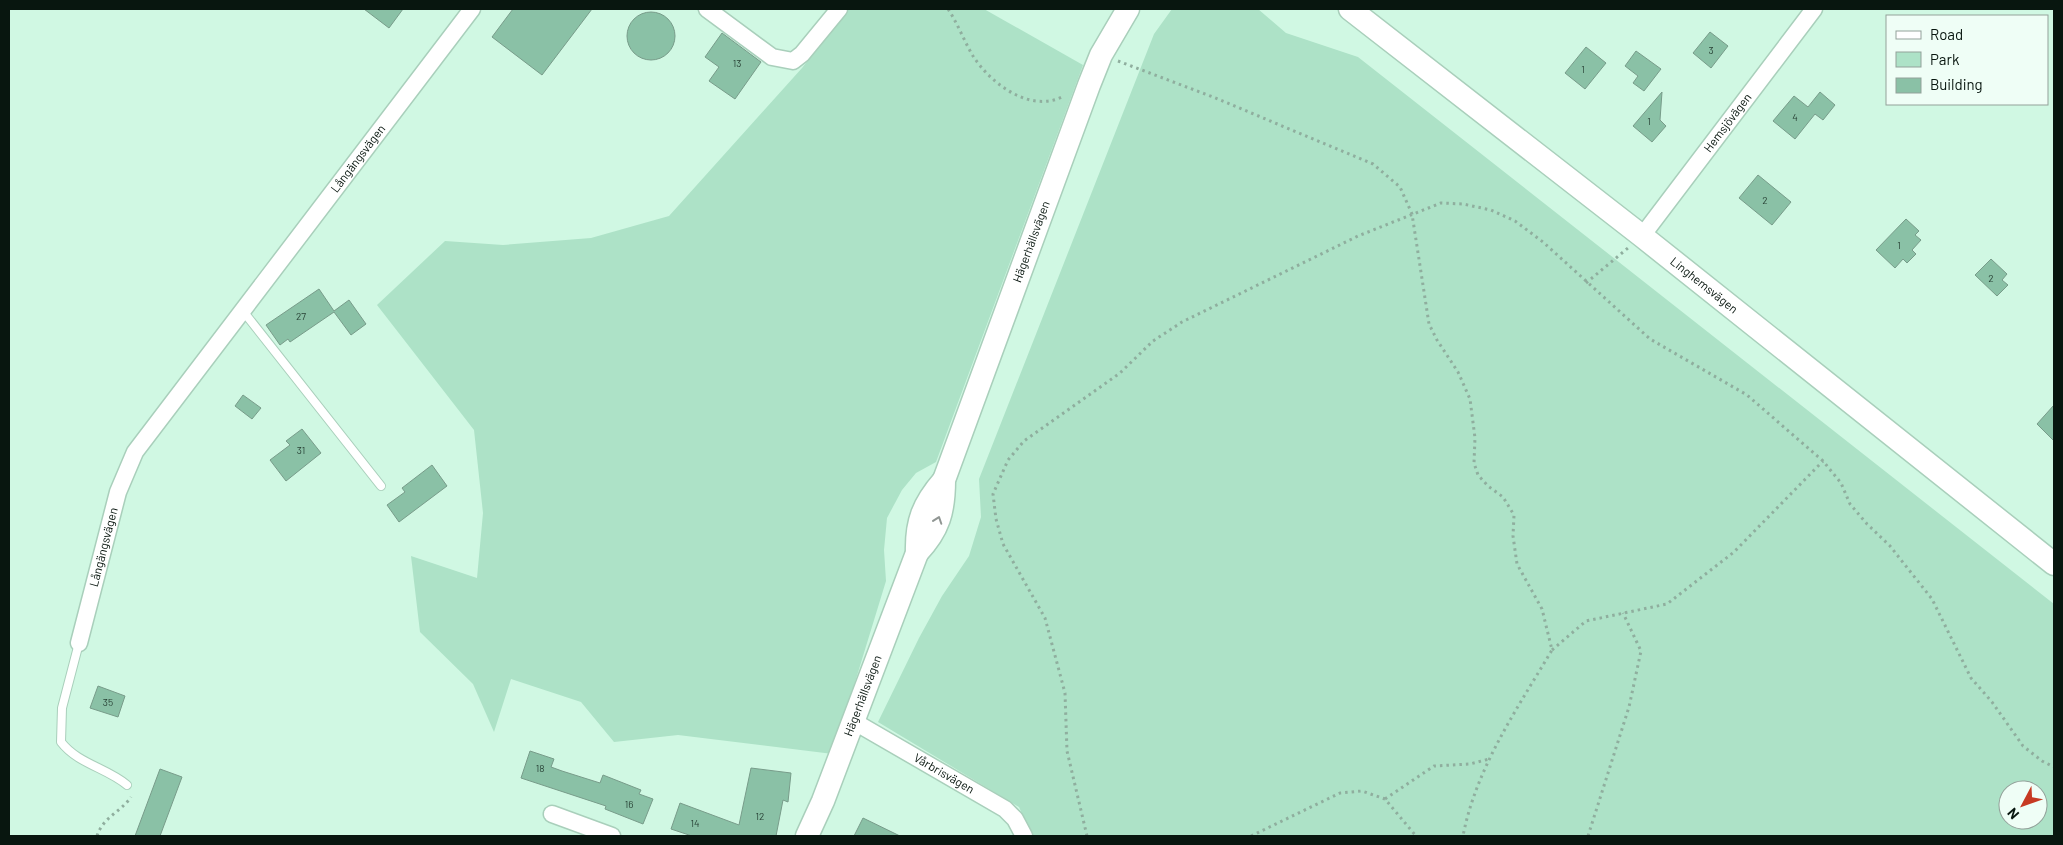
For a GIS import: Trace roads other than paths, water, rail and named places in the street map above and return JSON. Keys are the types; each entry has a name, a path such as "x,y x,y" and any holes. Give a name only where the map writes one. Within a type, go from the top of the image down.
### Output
{"street":[{"name":"Långängsvägen","path":"79,643 125,472 145,437 472,9"},
{"path":"707,9 772,56 793,60 802,54 839,9"},
{"name":"Hägerhällsvägen","path":"807,836 823,801 917,553 932,537 944,504 944,480 1101,54 1128,9"},
{"name":"Linghemsvägen","path":"1350,9 1642,236 2054,564"},
{"name":"Hemsjövägen","path":"1642,236 1814,9"},
{"name":"Vårbrisvägen","path":"854,721 1005,809 1015,819 1024,836"},
{"path":"552,814 612,836"}],"lane":[{"path":"243,310 381,486"},
{"name":"Långängsvägen","path":"79,643 62,708 62,742 76,757 118,778 127,785"}]}
